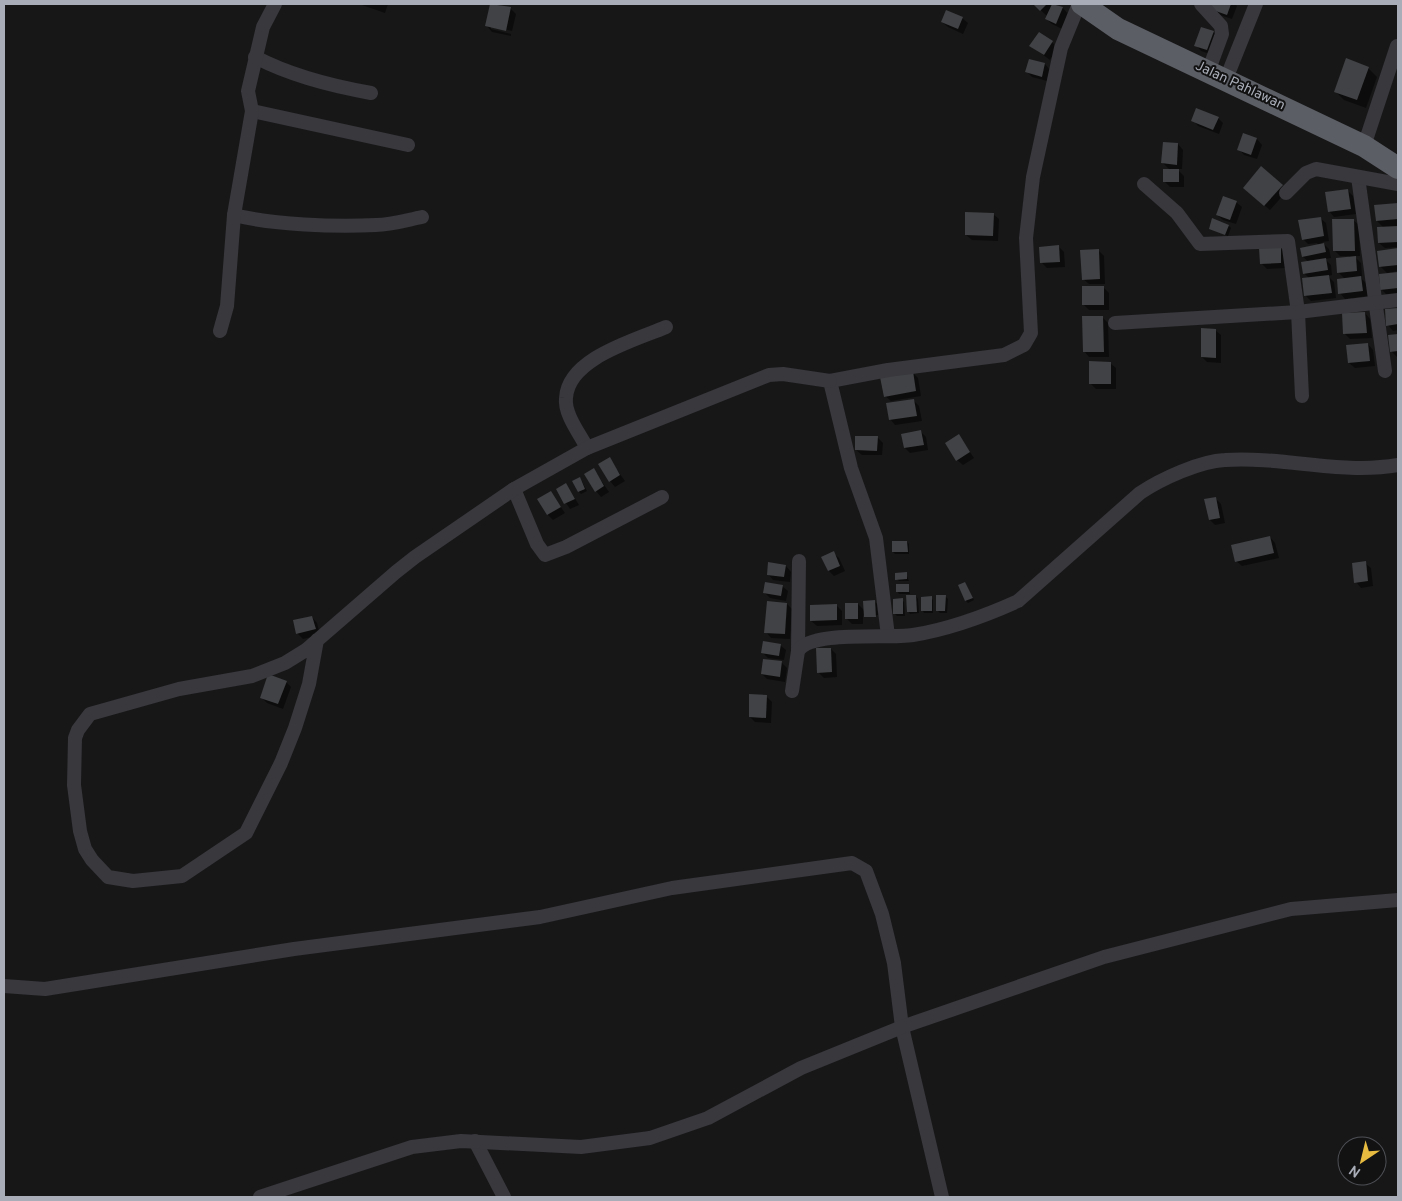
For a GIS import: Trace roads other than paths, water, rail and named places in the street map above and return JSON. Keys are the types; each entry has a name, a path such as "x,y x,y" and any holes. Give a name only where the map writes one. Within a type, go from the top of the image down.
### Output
{"highway":[{"name":"Jalan Pahlawan","path":"1080,4 1118,29 1364,146 1398,168"}],"street":[{"path":"220,331 228,306 234,216 252,111 248,91 254,57 263,27 275,4"},
{"path":"317,640 309,684 295,728 281,763 246,833 182,876 133,881 108,877 92,860 80,831 74,785 75,738 90,714 179,689 252,676 285,663 317,640 415,556 514,490 586,448 769,375 782,374 830,381 888,370 993,357 1024,345 1029,340 1031,333 1026,238 1033,177 1059,57 1066,34 1080,4"},
{"path":"1201,4 1221,26 1222,34 1217,75"},
{"path":"1217,75 1256,4"},
{"path":"1364,146 1397,46"},
{"path":"254,57 277,68 336,87 371,93"},
{"path":"252,111 408,145"},
{"path":"1286,193 1311,170 1316,169 1398,184"},
{"path":"1358,177 1385,371"},
{"path":"1144,184 1177,213 1200,244 1288,241 1298,312 1302,396"},
{"path":"234,216 252,220 378,225 422,217"},
{"path":"1115,323 1298,312 1398,300"},
{"path":"586,448 568,410 565,399 574,378 582,368 605,353 666,327"},
{"path":"830,381 851,468 876,538 888,636"},
{"path":"798,651 801,647 829,638 912,635 955,625 1018,601 1140,493 1155,483 1202,466 1224,460 1286,462 1373,469 1398,465"},
{"path":"514,490 537,544 545,555 566,547 662,497"},
{"path":"792,691 798,651 799,561"},
{"path":"4,986 45,989 303,948 540,917 672,888 846,862 856,864 866,871 882,914 894,963 902,1027 942,1197"},
{"path":"260,1197 402,1150 461,1141 581,1147 650,1138 708,1118 801,1068 902,1027 1104,958 1282,912 1398,900"},
{"path":"475,1141 504,1197"}]}
